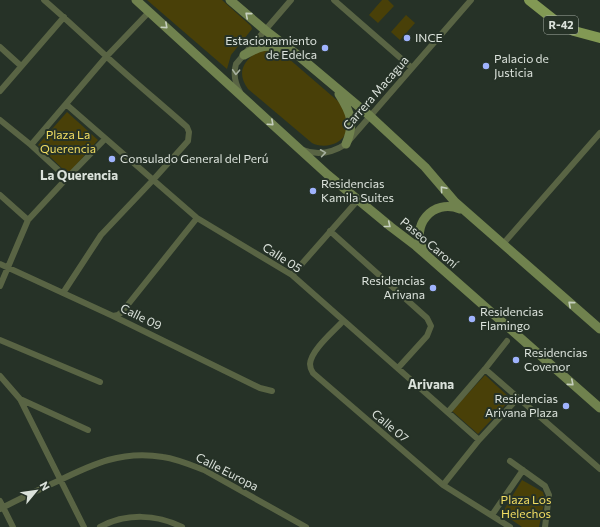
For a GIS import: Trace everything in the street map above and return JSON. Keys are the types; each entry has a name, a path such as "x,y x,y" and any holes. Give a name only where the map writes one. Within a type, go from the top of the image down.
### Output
{"main road":[{"name":"R-42","path":"529,0 558,23 574,30 600,38"}],"street":[{"path":"44,0 106,57 160,102 187,127 189,132 188,141 101,235 63,293"},
{"name":"Paseo Caroní","path":"136,0 328,175 426,255 600,408"},
{"path":"230,0 370,116 425,168 445,191 467,212 600,329"},
{"path":"243,97 236,83 236,64 292,0"},
{"path":"334,0 412,68"},
{"name":"Carrera Macagua","path":"300,148 310,153 318,154 332,151 346,144 471,0"},
{"path":"31,145 67,105 106,57 150,12"},
{"path":"0,91 64,17"},
{"path":"244,55 263,45 270,45 295,53"},
{"path":"0,46 22,66"},
{"path":"335,86 346,104 352,120 350,134 346,144"},
{"name":"Calle 05","path":"67,105 197,218 292,275 479,440"},
{"path":"0,120 31,145 66,178"},
{"path":"503,244 600,133"},
{"path":"0,286 28,220 66,178 105,139"},
{"path":"0,195 28,220"},
{"path":"292,275 358,200"},
{"path":"426,255 420,244 419,238 420,227 425,217 434,210 445,206 455,207 467,212"},
{"path":"113,316 122,312 197,218"},
{"path":"330,231 427,318 431,326 427,336 398,368"},
{"name":"Calle 09","path":"0,264 113,316 260,388 272,391"},
{"name":"Calle 07","path":"343,321 316,351 311,360 310,366 313,374 443,485 510,527"},
{"path":"0,340 100,382"},
{"path":"448,412 507,341"},
{"path":"485,369 600,469"},
{"path":"0,376 20,399 84,527"},
{"path":"443,485 479,440 518,398"},
{"path":"20,399 88,430"},
{"name":"Calle Europa","path":"2,508 95,464 113,459 135,456 163,457 186,463 204,470 306,527"},
{"path":"510,461 545,486 549,495 545,527"},
{"path":"492,515 523,470"},
{"path":"0,501 2,508 13,527"},
{"path":"100,527 106,523 121,519 152,517 170,521 182,527"}],"green space":[{"path":"147,0 222,0 251,26 252,29 231,55 227,69"},
{"path":"382,0 388,0 394,6 378,23 369,15"},
{"path":"406,15 415,23 400,40 391,32"},
{"path":"261,49 281,52 343,106 346,112 347,125 346,132 341,140 327,146 312,143 248,89 242,77 242,71 250,57"},
{"name":"Plaza La Querencia","path":"67,112 98,140 68,174 38,145"},
{"path":"485,375 511,399 478,434 452,411"},
{"name":"Plaza Los Helechos","path":"522,480 543,492 545,499 539,527 522,527 502,513"}],"place":[{"name":"INCE","path":"407,38"},
{"name":"Estacionamiento de Edelca","path":"325,48"},
{"name":"Palacio de Justicia","path":"486,66"},
{"name":"Consulado General del Perú","path":"112,159"},
{"name":"Residencias Kamila Suites","path":"313,191"},
{"name":"Residencias Arivana","path":"433,288"},
{"name":"Residencias Flamingo","path":"472,319"},
{"name":"Residencias Covenor","path":"516,360"},
{"name":"Residencias Arivana Plaza","path":"566,406"}],"district":[{"name":"La Querencia","path":"79,175"},
{"name":"Arivana","path":"431,384"}]}
